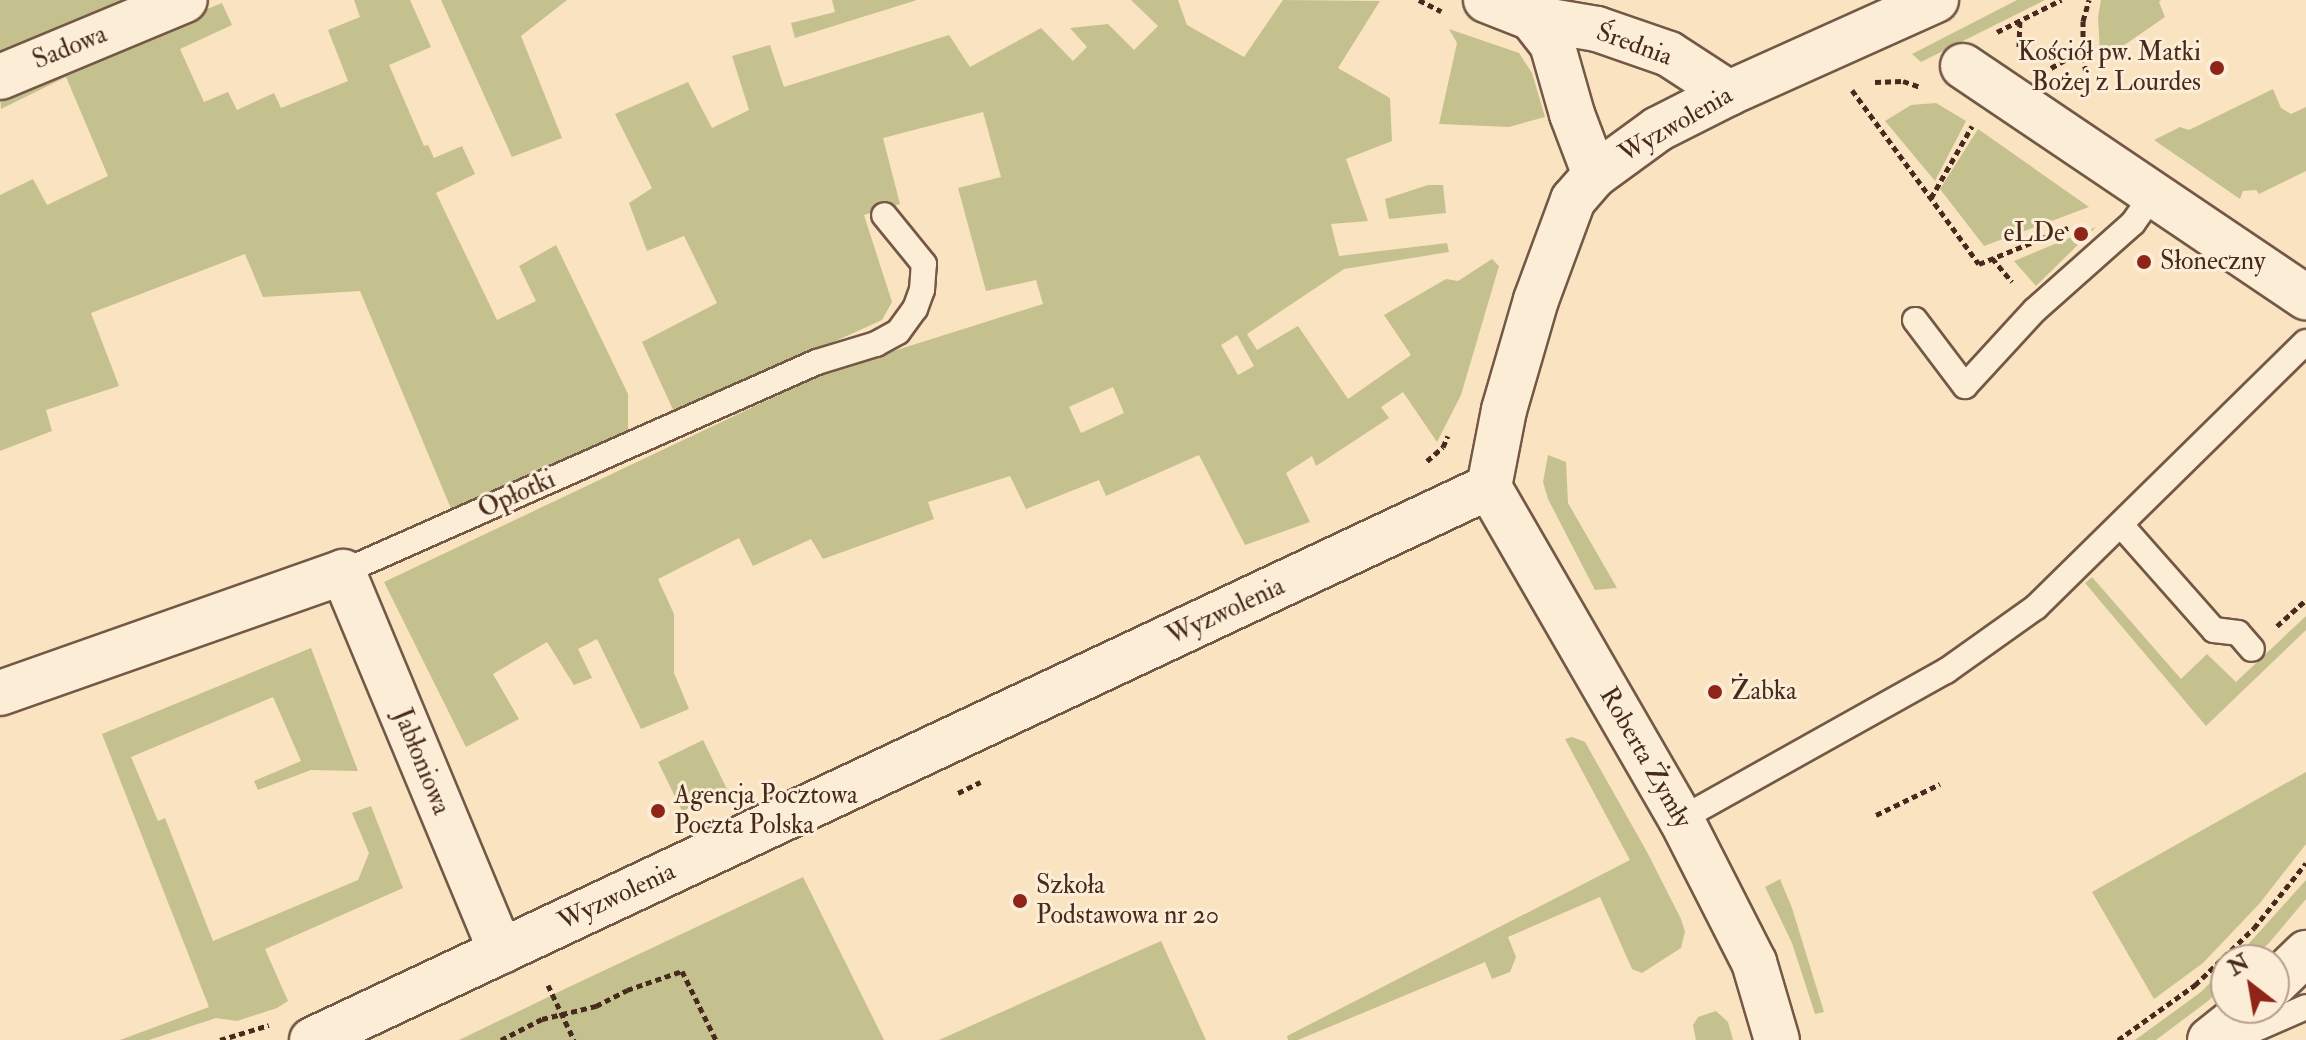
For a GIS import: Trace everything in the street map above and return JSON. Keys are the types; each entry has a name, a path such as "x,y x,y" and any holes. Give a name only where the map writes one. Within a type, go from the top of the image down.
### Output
{"street":[{"name":"Sadowa","path":"0,77 185,0"},
{"name":"Średnia","path":"1486,0 1532,18 1597,29 1669,54 1729,93"},
{"name":"Wyzwolenia","path":"297,1030 501,951 1489,487 1504,410 1536,300 1573,200 1595,175 1658,129 1729,93 1936,0"},
{"name":"Średnia","path":"1532,18 1552,44 1595,175"},
{"path":"1963,66 2155,192 2306,297"},
{"name":"Roberta Żymły","path":"1489,487 1681,819 1754,962 1777,1040"},
{"name":"Opłotki","path":"0,693 343,572"},
{"name":"Jabłoniowa","path":"343,572 501,951"},
{"path":"2290,968 2306,953"},
{"path":"2210,1040 2230,1024"}],"lane":[{"path":"1915,320 1965,386 2035,310 2133,223 2155,192"},
{"name":"Opłotki","path":"343,572 817,362 876,344 898,332 915,309 922,290 924,264 884,215"},
{"path":"1681,819 1946,671 2036,607 2306,342"},
{"path":"2121,525 2214,630 2238,633 2252,649"},
{"path":"2230,1040 2306,1007"}],"path":[{"path":"2006,95 2070,57 2083,56 2083,21 2089,0"},
{"path":"1846,83 1979,264 2072,226"},
{"path":"1425,463 1443,447 1454,423"},
{"path":"955,794 983,781"},
{"path":"1876,815 1940,784"},
{"path":"2118,1040 2195,985 2254,928 2306,863"},
{"path":"501,1040 561,1013 596,1006 627,990 682,971 716,1040"},
{"path":"535,991 562,978"},
{"path":"548,985 574,1040"},
{"path":"220,1040 297,1030"}],"shaded area":[{"path":"0,0 142,0 0,58"},
{"path":"354,0 410,0 431,47 389,65 424,146 428,145 434,158 462,146 475,174 436,193 497,320 536,301 519,266 556,245 628,394 628,435 452,511 360,291 263,297 245,254 91,313 119,386 46,410 52,431 0,451 0,195 33,179 47,205 108,176 66,77 1,109 0,92 222,3 232,25 180,49 204,102 228,92 237,110 274,93 281,108 348,81 328,30 360,17"},
{"path":"441,0 567,0 521,36 562,138 512,157"},
{"path":"832,0 917,0 795,38 791,23 835,12"},
{"path":"1131,0 1178,0 1187,25 1244,57 1283,0 1380,1 1338,68 1390,98 1392,141 1346,159 1368,221 1331,224 1339,256 1447,243 1449,252 1344,269 1247,334 1257,350 1298,326 1348,399 1411,355 1384,315 1446,279 1458,281 1492,259 1499,266 1461,395 1437,442 1403,392 1381,407 1389,418 1316,466 1312,456 1286,473 1310,522 1245,545 1199,455 1106,496 1099,480 1026,509 1010,476 928,502 934,519 823,559 811,539 753,566 739,538 658,579 674,614 674,673 689,709 641,729 597,639 578,649 592,678 574,685 547,642 493,674 519,719 466,747 384,582 827,372 1043,304 1036,280 986,291 958,188 1001,177 983,112 883,138 900,204 864,215 892,302 882,320 675,414 642,342 717,303 684,236 647,251 629,203 652,188 615,114 688,82 712,128 749,110 732,56 770,45 784,87 949,35 970,67 1041,28 1073,61 1087,47 1070,28 1108,24 1134,50 1158,26","holes":["1237,335 1254,366 1238,375 1221,345","1113,387 1124,413 1081,433 1069,407"]},
{"path":"2017,0 2045,0 1921,62 1912,54"},
{"path":"2101,0 2161,0 2159,2 2165,17 2104,59 2101,70 2098,17"},
{"path":"1449,29 1519,53 1532,73 1545,117 1509,127 1439,124 1457,43"},
{"path":"2273,89 2281,108 2291,114 2306,107 2306,171 2259,194 2256,190 2243,191 2240,199 2154,140 2180,127 2189,130"},
{"path":"1936,103 1966,121 1935,181 1885,121 1911,105"},
{"path":"1978,129 2089,207 1984,246 1940,189"},
{"path":"1428,185 1443,185 1446,213 1389,219 1385,199"},
{"path":"2096,227 2036,286 2014,261 2081,233"},
{"path":"1548,455 1566,462 1568,503 1617,588 1595,590 1548,499 1543,482"},
{"path":"2092,577 2181,679 2207,654 2236,682 2306,616 2306,630 2206,726 2085,583"},
{"path":"311,648 358,771 311,770 258,790 254,781 301,761 273,697 131,757 158,821 165,818 213,941 358,880 369,853 352,813 371,806 403,888 265,949 288,1001 277,1008 237,1021 216,1018 149,1040 120,1040 209,1007 102,734"},
{"path":"1572,737 1585,742 1647,852 1681,919 1685,932 1681,948 1642,973 1632,969 1600,897 1508,937 1516,957 1510,972 1492,979 1485,962 1298,1040 1288,1040 1287,1036 1630,860 1565,739"},
{"path":"703,740 727,789 682,811 658,762"},
{"path":"2306,772 2306,844 2260,903 2221,944 2210,944 2210,956 2203,963 2154,999 2092,892"},
{"path":"803,877 884,1040 459,1040 571,986"},
{"path":"1780,879 1824,1012 1815,1014 1792,943 1765,887"},
{"path":"2306,880 2306,899 2269,943 2248,944"},
{"path":"1161,941 1206,1040 939,1040 1091,972"},
{"path":"2210,983 2208,1001 2156,1040 2135,1040"},
{"path":"1716,1011 1728,1022 1733,1040 1696,1040 1693,1025 1698,1017"}],"place":[{"name":"Kościół pw. Matki Bożej z Lourdes","path":"2217,68"},
{"name":"eLDe","path":"2081,234"},
{"name":"Słoneczny","path":"2144,262"},
{"name":"Żabka","path":"1715,692"},
{"name":"Agencja Pocztowa Poczta Polska","path":"658,811"},
{"name":"Szkoła Podstawowa nr 20","path":"1020,901"}]}
